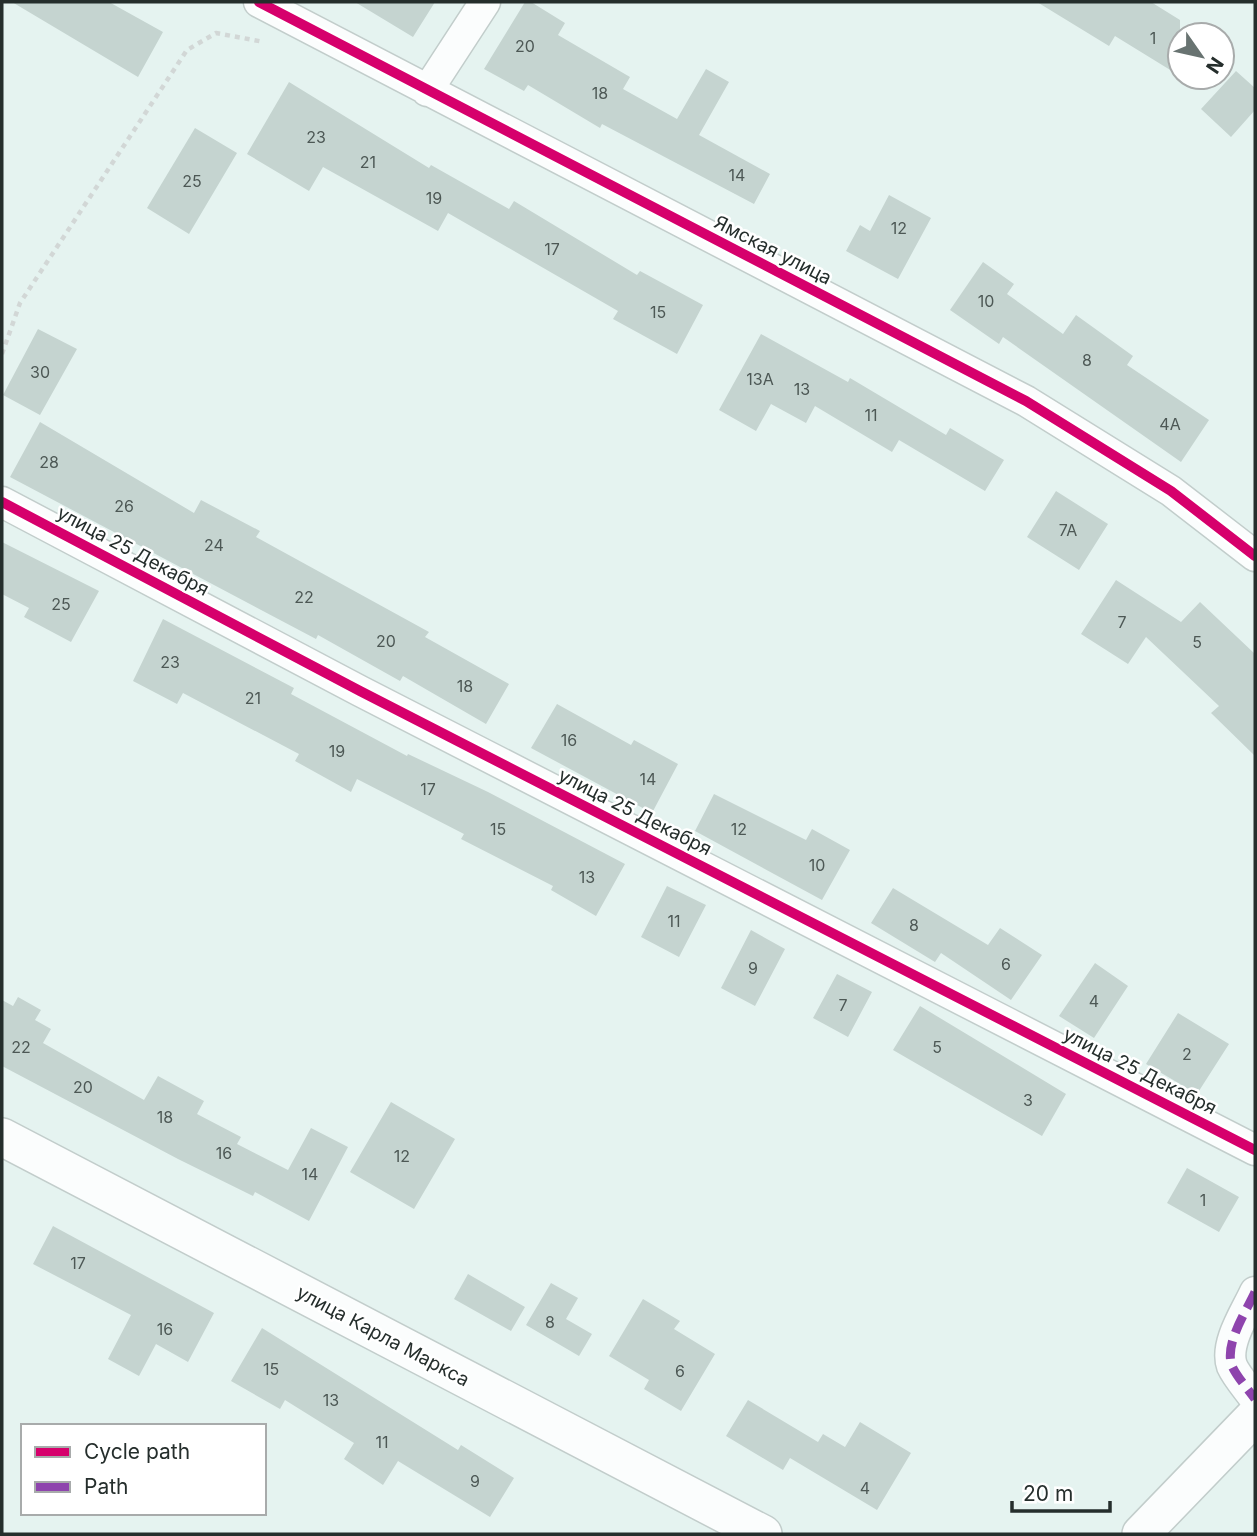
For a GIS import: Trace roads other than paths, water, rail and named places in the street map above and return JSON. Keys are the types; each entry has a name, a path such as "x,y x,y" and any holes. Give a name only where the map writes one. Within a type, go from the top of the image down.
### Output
{"street":[{"name":"Ямская улица","path":"259,2 1026,401 1171,491 1255,556"},
{"path":"428,91 485,2"},
{"name":"улица 25 Декабря","path":"2,502 360,691 1255,1150"},
{"name":"улица Карла Маркса","path":"2,1138 763,1534"},
{"path":"1255,1292 1232,1345 1230,1357 1233,1368 1255,1399"},
{"path":"1142,1534 1255,1416"}]}
